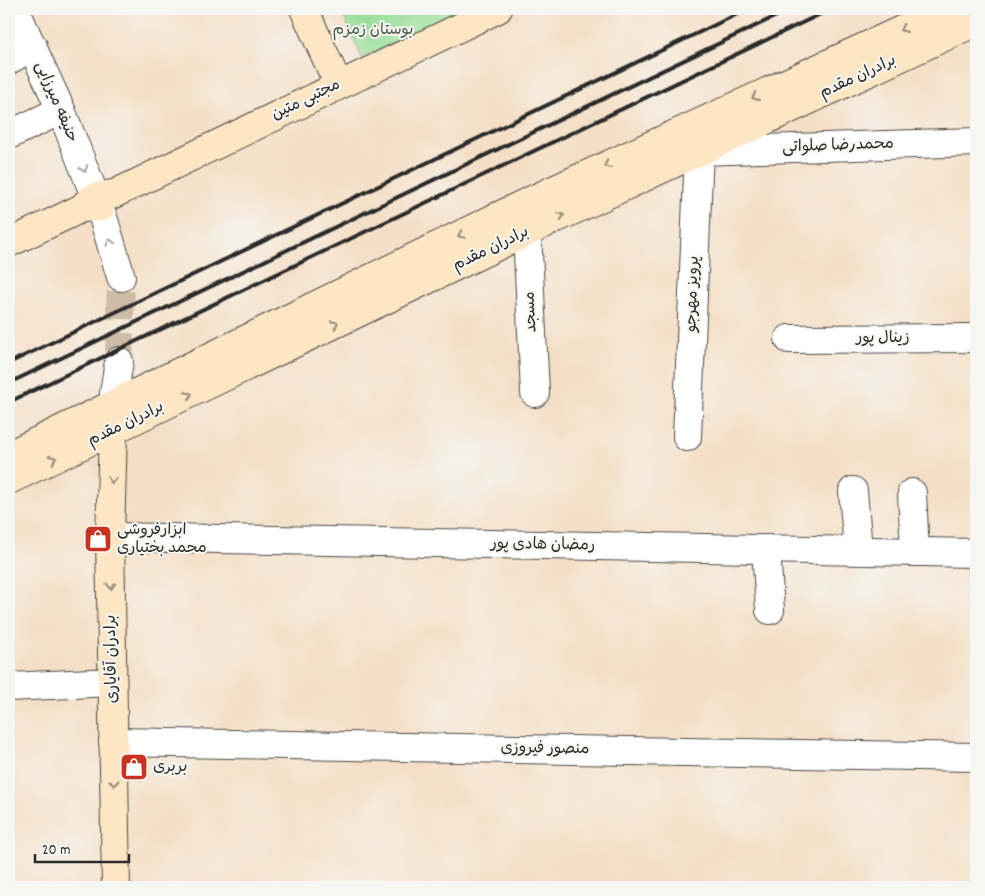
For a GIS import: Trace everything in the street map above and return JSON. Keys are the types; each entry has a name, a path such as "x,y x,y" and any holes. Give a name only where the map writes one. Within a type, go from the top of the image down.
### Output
{"main road":[{"path":"304,9 338,84"},
{"name":"مجتبی متین","path":"9,242 498,9"},
{"name":"برادران مقدم","path":"9,480 113,418 521,205 947,9"},
{"name":"برادران مقدم","path":"9,455 113,418 527,232 976,22"},
{"name":"برادران آقایاری","path":"113,418 110,537 116,887"}],"street":[{"name":"حنیفه میرزایی","path":"15,9 61,110 98,201 121,277"},
{"path":"9,60 33,46"},
{"path":"9,135 61,110"},
{"name":"محمدرضا صلواتی","path":"699,151 976,142"},
{"name":"پرویز مهرجو","path":"687,436 699,151"},
{"name":"مسجد","path":"527,232 535,392"},
{"name":"زینال پور","path":"790,339 976,338"},
{"path":"113,418 114,393 119,361"},
{"path":"853,491 858,550"},
{"path":"912,493 915,552"},
{"name":"رمضان هادی پور","path":"110,537 976,553"},
{"path":"766,549 770,610"},
{"path":"9,686 112,682"},
{"name":"منصور فیروزی","path":"114,742 976,757"}],"green space":[{"name":"بوستان زمزم","path":"341,9 468,9 362,58"}],"tunnel":[{"path":"119,361 121,277"}],"railway":[{"path":"9,363 748,9"},
{"path":"9,383 791,9"},
{"path":"9,402 831,9"}],"place":[{"name":"ابزارفروشی محمد بختیاری","path":"98,539"},
{"name":"بربری","path":"134,767"}]}
